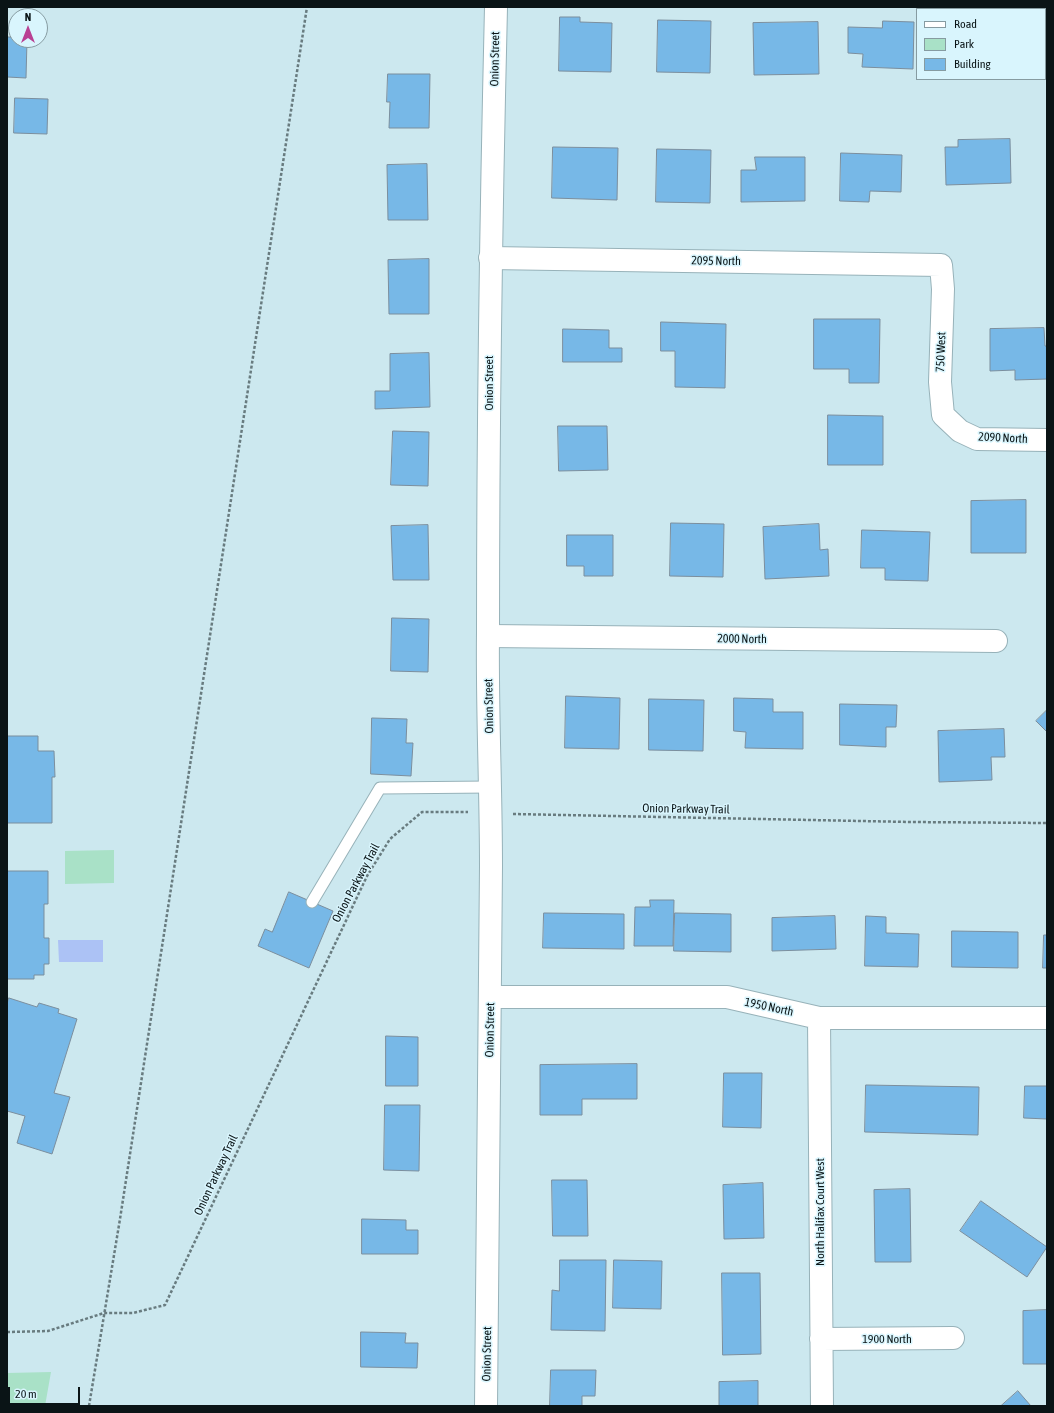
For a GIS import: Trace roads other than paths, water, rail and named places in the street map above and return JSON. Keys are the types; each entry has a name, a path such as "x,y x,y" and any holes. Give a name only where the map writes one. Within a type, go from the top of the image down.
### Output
{"street":[{"name":"Onion Street","path":"486,1406 491,787 488,636 490,258 496,7"},
{"name":"2095 North","path":"490,258 941,265"},
{"name":"750 West","path":"941,265 943,289 940,382 943,416 960,431"},
{"name":"2090 North","path":"960,431 977,439 1047,440"},
{"name":"2000 North","path":"488,636 996,641"},
{"name":"1950 North","path":"490,998 727,998 819,1018 1047,1018"},
{"name":"North Halifax Court West","path":"819,1018 822,1406"},
{"name":"1900 North","path":"821,1339 953,1338"}],"lane":[{"path":"312,902 380,788 491,787"}],"water":[{"path":"58,940 103,940 103,962 59,962"}]}
